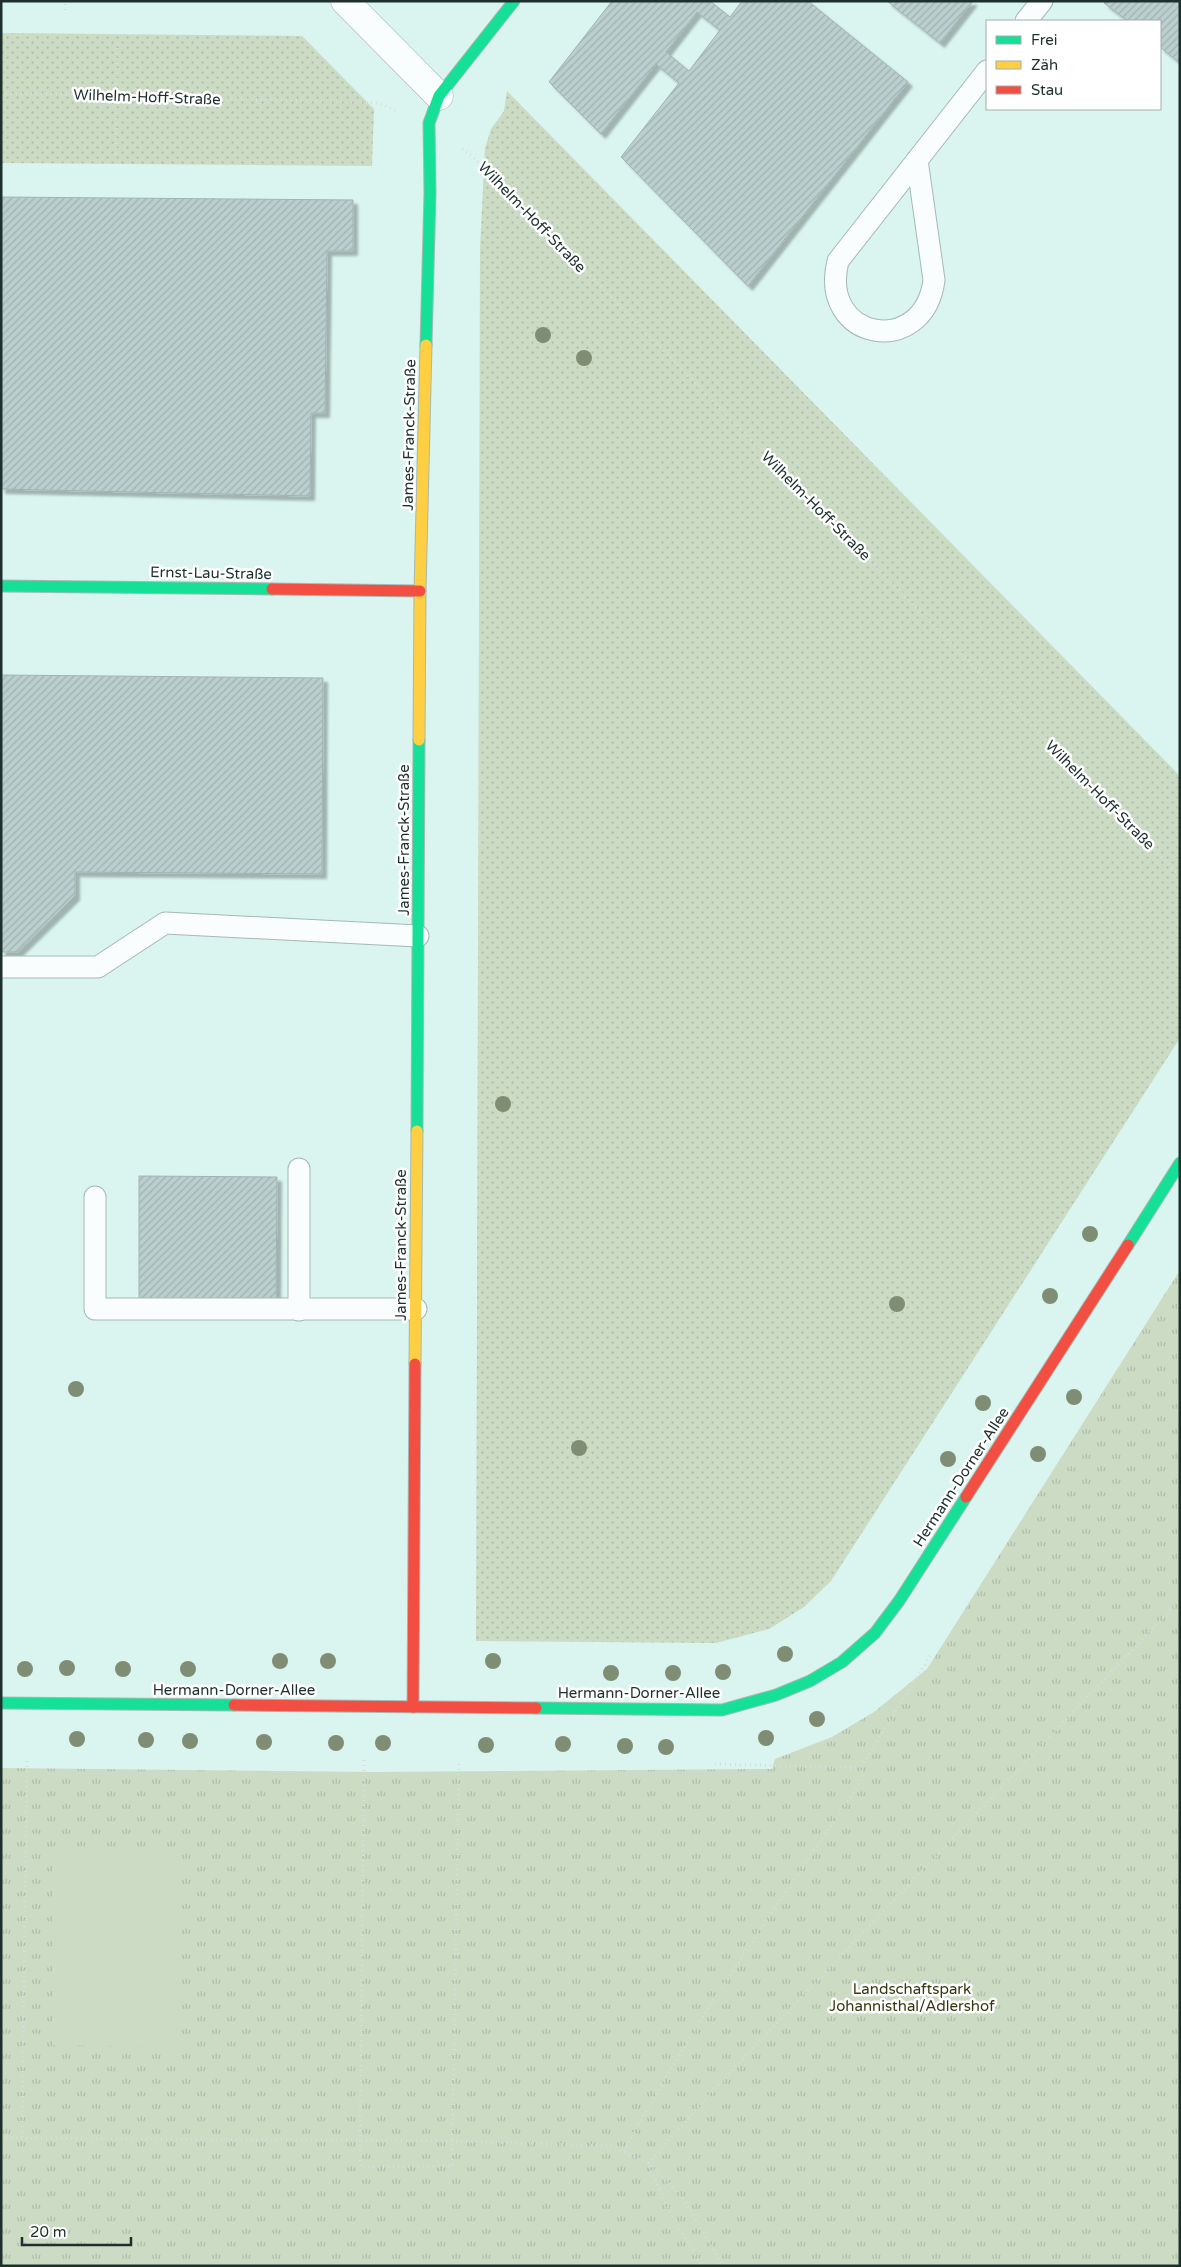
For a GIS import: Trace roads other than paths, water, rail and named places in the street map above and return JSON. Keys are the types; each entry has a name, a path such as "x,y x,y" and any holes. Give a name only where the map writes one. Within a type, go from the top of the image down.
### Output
{"street":[{"path":"345,1 439,96"},
{"name":"James-Franck-Straße","path":"413,1707 420,591 430,193 429,123 439,96 514,1"},
{"name":"Ernst-Lau-Straße","path":"1,586 420,591"},
{"name":"Hermann-Dorner-Allee","path":"1,1703 722,1710 775,1697 797,1688 819,1677 858,1650 880,1626 918,1573 1180,1163"}],"lane":[{"path":"1027,20 1042,1"},
{"path":"917,160 934,280 932,292 928,304 919,316 906,326 894,330 881,331 868,328 856,322 840,304 835,293 834,277 838,261 986,71"},
{"path":"1,967 98,967 165,923 418,936"},
{"path":"299,1169 299,1310"},
{"path":"95,1197 95,1309 416,1309"}],"park label":[{"name":"Landschaftspark Johannisthal/Adlershof","path":"912,1998"}]}
